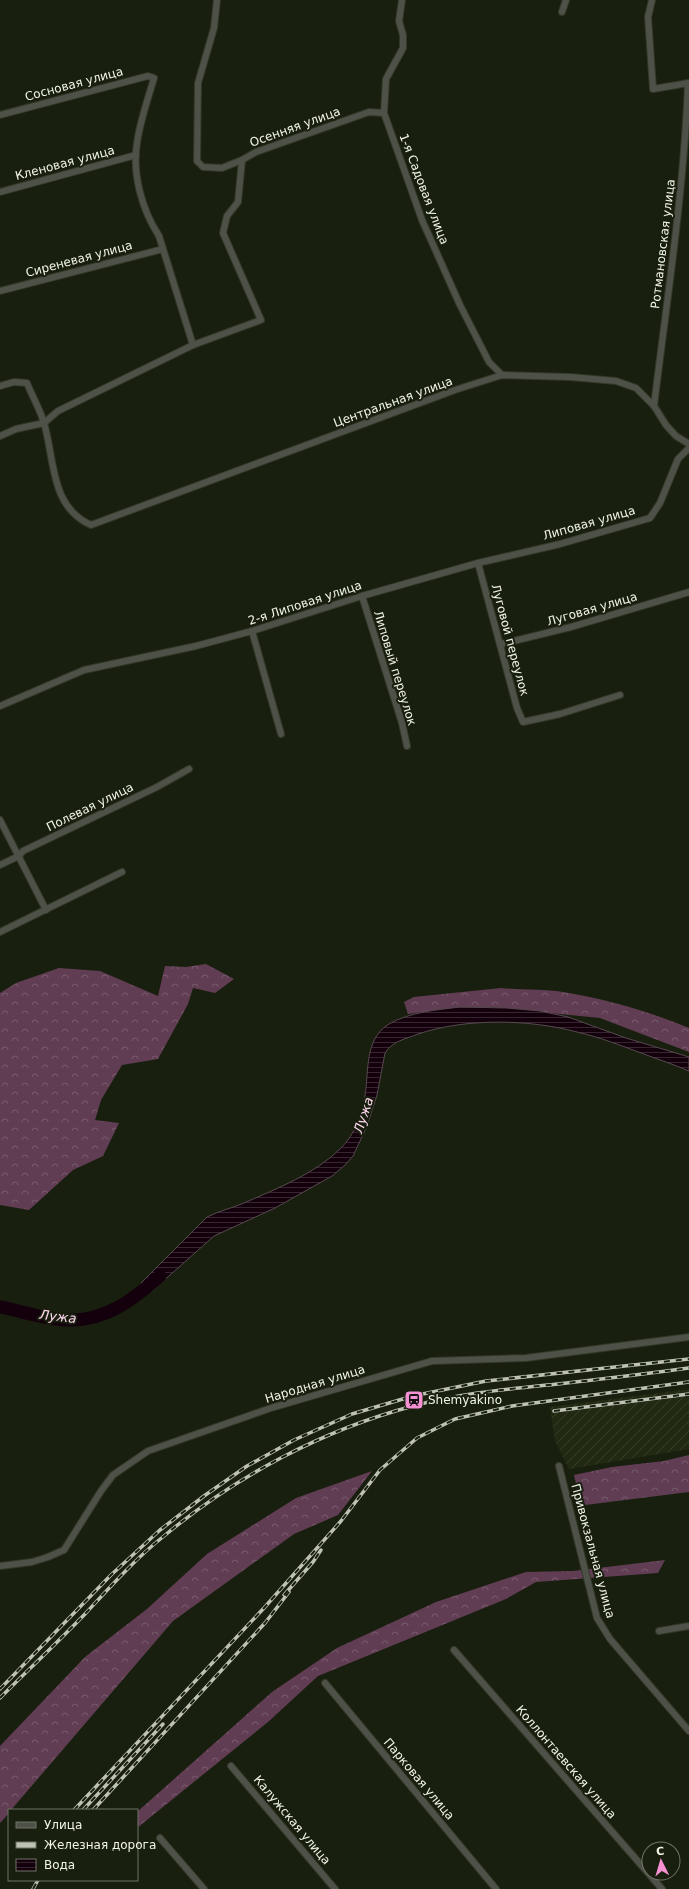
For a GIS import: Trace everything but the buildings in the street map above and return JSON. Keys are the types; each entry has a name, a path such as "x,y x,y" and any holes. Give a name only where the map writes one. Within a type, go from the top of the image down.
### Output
{"street":[{"path":"217,0 214,28 198,83 197,161 203,167 222,168 242,160"},
{"name":"1-я Садовая улица","path":"402,0 399,21 403,35 403,48 386,79 384,113 422,220 457,298 489,362 502,375"},
{"path":"562,12 566,0"},
{"path":"652,0 648,17 652,89 689,83"},
{"name":"Сосновая улица","path":"0,115 148,76 154,78 137,142 136,155"},
{"name":"Ротмановская улица","path":"654,406 687,127 689,83"},
{"name":"Осенняя улица","path":"193,346 261,320 223,234 228,216 238,202 242,160 256,152 369,112 384,113"},
{"path":"0,436 16,429 44,423 58,411 193,346 159,236 150,222 140,191 136,155"},
{"name":"Кленовая улица","path":"0,192 136,155"},
{"name":"Сиреневая улица","path":"0,291 163,249"},
{"name":"Центральная улица","path":"44,423 55,481 71,512 79,520 91,525 455,390 502,375 570,376 616,381 636,388 654,406 666,426 676,436 689,444"},
{"path":"0,386 14,382 27,383 44,423"},
{"name":"Липовая улица","path":"478,563 560,544 650,518 660,503 678,458 689,448"},
{"name":"2-я Липовая улица","path":"0,706 84,670 196,646 252,631 362,596 478,563"},
{"name":"Луговой переулок","path":"478,563 517,708 523,722 560,714 620,695"},
{"name":"Луговая улица","path":"501,644 571,627 689,592"},
{"name":"Липовый переулок","path":"362,596 402,722 407,746"},
{"path":"252,631 281,734"},
{"name":"Полевая улица","path":"0,865 19,856 23,851 157,787 189,769"},
{"path":"0,820 46,910"},
{"path":"0,932 122,872"},
{"name":"Народная улица","path":"0,1566 32,1562 64,1550 112,1475 148,1451 271,1408 432,1361 526,1358 689,1337"},
{"name":"Привокзальная улица","path":"559,1466 597,1618 610,1639 689,1731"},
{"path":"659,1631 689,1626"},
{"name":"Коллонтаевская улица","path":"454,1650 662,1889"},
{"name":"Парковая улица","path":"325,1683 496,1889"},
{"name":"Калужская улица","path":"231,1766 335,1889"},
{"path":"160,1838 204,1889"}],"shaded area":[{"path":"689,1389 689,1449 569,1469 555,1441 550,1407"}],"green space":[{"path":"206,964 234,979 215,993 193,988 188,1004 158,1059 122,1065 101,1100 95,1120 119,1123 103,1156 73,1170 29,1210 0,1205 0,993 16,983 59,968 100,971 158,996 165,966 186,967"},
{"path":"501,988 555,991 579,995 627,1006 658,1016 689,1028 689,1052 600,1018 491,1007 460,1007 408,1014 404,1002 414,997"},
{"path":"689,1455 689,1492 577,1506 577,1488 574,1475 612,1467 664,1461"},
{"path":"372,1471 338,1515 294,1534 173,1621 12,1809 8,1809 8,1814 0,1823 0,1746 85,1657 147,1609 207,1554 296,1498"},
{"path":"665,1560 658,1573 536,1582 506,1599 318,1676 268,1722 138,1827 138,1811 272,1692 337,1648 436,1602 526,1572 573,1571"}],"water":[{"path":"460,1007 507,1008 540,1011 568,1017 626,1038 689,1057 689,1071 585,1034 538,1025 497,1022 456,1025 404,1039 395,1043 385,1053 377,1095 367,1126 353,1156 345,1165 332,1176 275,1208 214,1236 152,1291 141,1283 207,1217 244,1203 296,1180 331,1157 346,1143 360,1117 365,1096 371,1047 381,1030 397,1020 423,1012"}],"waterway":[{"name":"Лужа","path":"0,1307 41,1317 80,1320 117,1308 160,1276"}],"railway":[{"path":"0,1689 111,1575 160,1530 204,1496 247,1466 294,1440 352,1414 413,1396 486,1381 689,1359"},
{"path":"0,1698 133,1564 164,1536 192,1514 251,1475 314,1442 379,1416 413,1406 449,1398 689,1368"},
{"path":"75,1809 264,1608 341,1521 380,1470 417,1438 455,1419 512,1406 689,1382"},
{"path":"554,1411 689,1394"},
{"path":"284,1595 313,1562 321,1550"},
{"path":"94,1809 265,1623 289,1592"},
{"path":"84,1809 163,1724"},
{"path":"33,1889 37,1881"}],"place":[{"name":"Shemyakino","path":"414,1400"}]}
